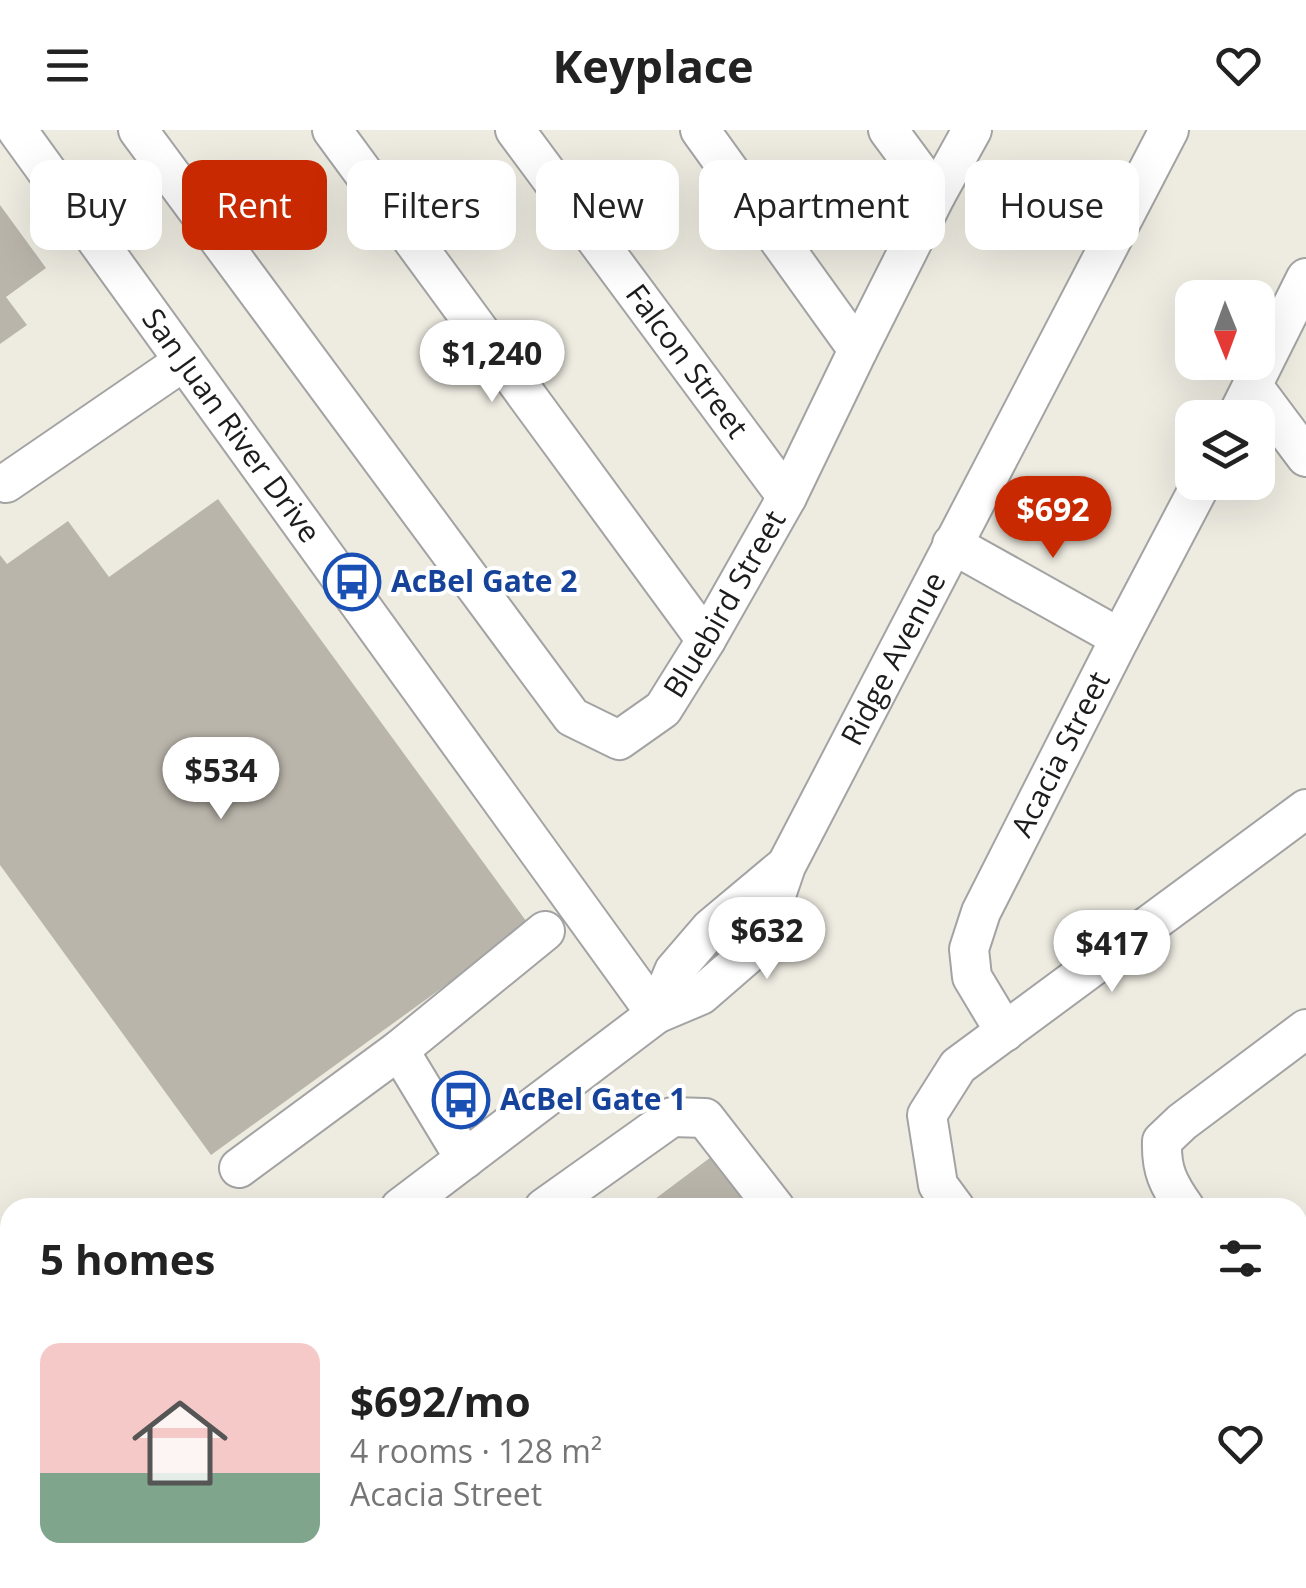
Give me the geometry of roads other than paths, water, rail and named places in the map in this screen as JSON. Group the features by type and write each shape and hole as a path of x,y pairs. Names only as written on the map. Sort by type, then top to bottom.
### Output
{"street":[{"name":"San Juan River Drive","path":"17,130 656,1014"},
{"name":"Bluebird Street","path":"138,130 572,717 619,740 664,709 706,640 788,497 908,250"},
{"path":"332,130 706,640"},
{"name":"Falcon Street","path":"515,130 788,497"},
{"path":"700,130 858,350"},
{"path":"888,130 910,160"},
{"name":"Bluebird Street","path":"945,179 972,130"},
{"name":"Ridge Avenue","path":"413,1198 656,1014 701,996 746,956 772,907 786,866 1169,130"},
{"path":"1246,400 1306,278"},
{"path":"6,483 184,362"},
{"path":"1275,429 1306,457"},
{"name":"Acacia Street","path":"1006,1032 972,977 969,949 981,912 1193,500"},
{"path":"952,544 1120,638"},
{"path":"948,1198 938,1185 928,1115 958,1066 1306,808"},
{"path":"239,1168 399,1050 545,931"},
{"path":"1178,1198 1162,1166 1162,1142 1182,1122 1306,1029"},
{"path":"399,1050 465,1159"},
{"path":"558,1198 672,1116 705,1118 767,1198"}],"place":[{"name":"AcBel Gate 2","path":"352,582"},
{"name":"AcBel Gate 1","path":"461,1100"}]}
